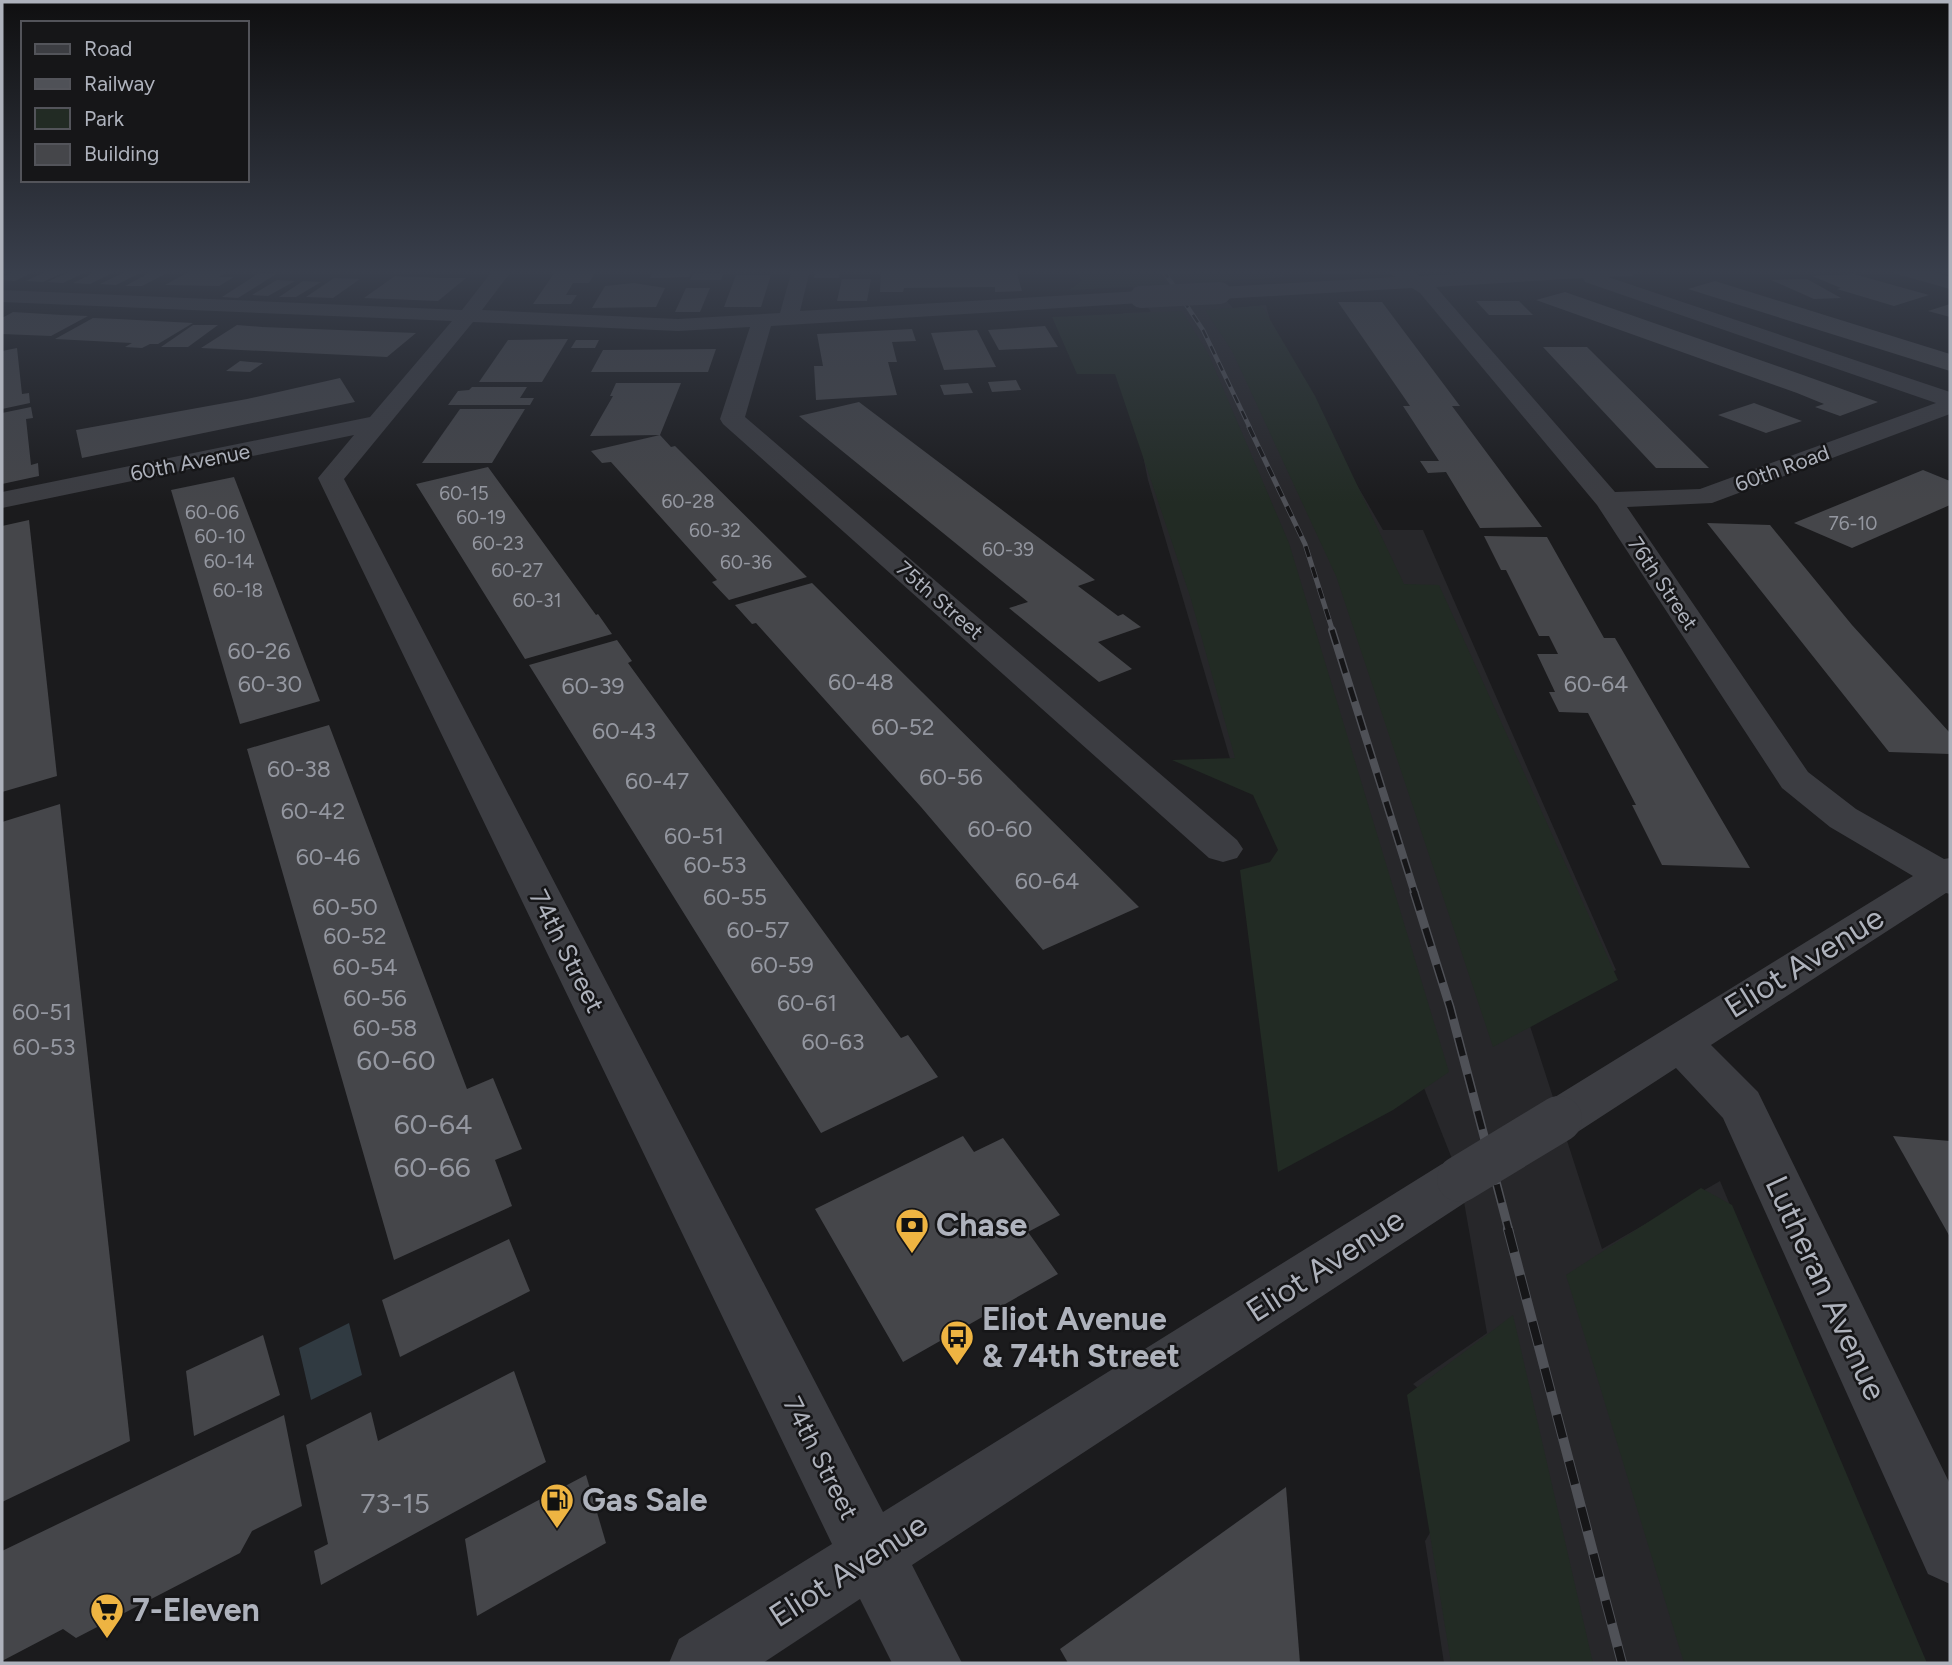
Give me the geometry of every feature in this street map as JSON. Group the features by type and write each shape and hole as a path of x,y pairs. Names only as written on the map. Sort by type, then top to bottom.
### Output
{"street":[{"name":"74th Street","path":"440,348 331,478 871,1556 928,1663"},
{"name":"75th Street","path":"763,348 732,419 1223,849"},
{"name":"76th Street","path":"1477,348 1608,500 1795,780 1843,818 1948,875"},
{"path":"1796,348 1950,400"},
{"name":"60th Road","path":"1608,500 1703,497 1950,407"},
{"name":"60th Avenue","path":"2,500 377,423"},
{"name":"Eliot Avenue","path":"703,1663 1678,1041 1948,875"},
{"name":"Lutheran Avenue","path":"1678,1041 1741,1106 1944,1532"}],"shaded area":[{"path":"1277,348 1383,530 1423,530 1616,970 1530,1026 1602,1249 1720,1181 1921,1663 1444,1663 1425,1541 1485,1442 1413,1384 1487,1333 1460,1179 1422,1083 1283,837 1231,762 1148,480 1121,349"},
{"path":"349,1323 362,1375 311,1400 299,1348"}],"green space":[{"path":"1065,348 1205,348 1208,353 1289,543 1449,1072 1393,1110 1278,1172 1240,870 1270,862 1278,850 1253,795 1172,760 1235,758 1190,596 1115,374 1077,374"},
{"path":"1230,348 1287,348 1315,396 1404,584 1439,585 1618,980 1493,1047 1336,576"},
{"path":"1701,1188 1732,1205 1927,1663 1684,1663 1566,1275"},
{"path":"1513,1315 1593,1663 1451,1663 1407,1395"}],"building":[{"path":"17,348 22,394 29,393 30,403 2,409 2,351"},
{"path":"201,348 398,348 387,357"},
{"path":"503,348 563,348 542,382 479,382"},
{"path":"820,348 893,348 897,362 888,362 897,395 816,400 814,366 823,366"},
{"path":"936,348 986,348 996,367 944,370"},
{"path":"998,348 1044,348 999,350"},
{"path":"1370,348 1416,348 1460,406 1452,406 1542,527 1480,528 1446,472 1428,473 1420,461 1439,461 1403,406 1410,406"},
{"path":"1544,348 1588,348 1709,468 1656,468"},
{"path":"1670,348 1725,348 1878,402 1840,416 1815,407 1824,404"},
{"path":"1876,348 1930,348 1950,354 1950,371"},
{"path":"716,349 708,372 591,372 603,350"},
{"path":"240,361 263,363 250,372 226,371"},
{"path":"340,378 355,402 82,458 76,430 247,399"},
{"path":"1016,380 1021,390 992,392 988,382"},
{"path":"616,383 681,383 660,435 590,436 613,396 610,396"},
{"path":"968,383 973,393 944,395 940,385"},
{"path":"472,387 527,387 520,398 534,398 530,405 448,405 458,391"},
{"path":"859,402 1095,580 1078,586 1118,616 1123,614 1141,627 1098,642 1132,669 1099,682 1009,608 1028,602 799,416"},
{"path":"1754,403 1802,421 1766,433 1718,415"},
{"path":"31,407 33,418 26,419 31,465 38,463 39,476 2,484 2,413"},
{"path":"460,409 525,409 492,463 422,463"},
{"path":"660,435 671,447 675,446 807,577 729,600 712,582 717,580 611,462 602,463 591,451"},
{"path":"488,467 612,634 525,659 416,484"},
{"path":"1923,470 1950,481 1950,505 1852,548 1794,523"},
{"path":"234,477 320,701 240,724 171,490"},
{"path":"29,520 57,776 2,792 2,526"},
{"path":"1707,523 1770,525 1852,625 1950,733 1950,754 1889,752"},
{"path":"1484,536 1547,537 1604,638 1615,638 1750,868 1662,865 1632,805 1636,805 1588,713 1559,712 1549,692 1555,692 1537,654 1558,654 1549,636 1539,636 1506,570 1501,570"},
{"path":"812,583 1139,907 1043,950 921,807 756,623 752,624 735,605"},
{"path":"617,640 632,661 628,663 901,1038 908,1035 938,1077 821,1133 529,665"},
{"path":"329,725 467,1089 493,1078 522,1149 495,1160 512,1206 394,1260 247,749"},
{"path":"60,804 130,1441 2,1502 2,822"},
{"path":"963,1136 974,1152 1003,1138 1060,1215 1028,1232 1058,1274 903,1362 815,1209"},
{"path":"1893,1136 1950,1141 1950,1237"},
{"path":"509,1239 530,1291 400,1357 382,1300"},
{"path":"263,1335 280,1395 194,1436 186,1371"},
{"path":"514,1371 546,1462 321,1585 314,1551 328,1544 306,1445 371,1412 378,1441"},
{"path":"284,1415 302,1506 252,1531 240,1553 76,1638 63,1629 2,1661 2,1551"},
{"path":"586,1475 606,1543 477,1616 465,1539"},
{"path":"1286,1487 1300,1663 1068,1663 1060,1649"}],"railway":[{"path":"1211,348 1250,428"},
{"path":"1249,427 1305,544 1333,632"},
{"path":"1332,630 1415,894"},
{"path":"1414,892 1450,1007 1509,1231"},
{"path":"1508,1229 1622,1663"}],"place":[{"name":"Chase","path":"912,1255"},
{"name":"Eliot Avenue & 74th Street","path":"957,1367"},
{"name":"Gas Sale","path":"557,1530"},
{"name":"7-Eleven","path":"107,1640"}]}
